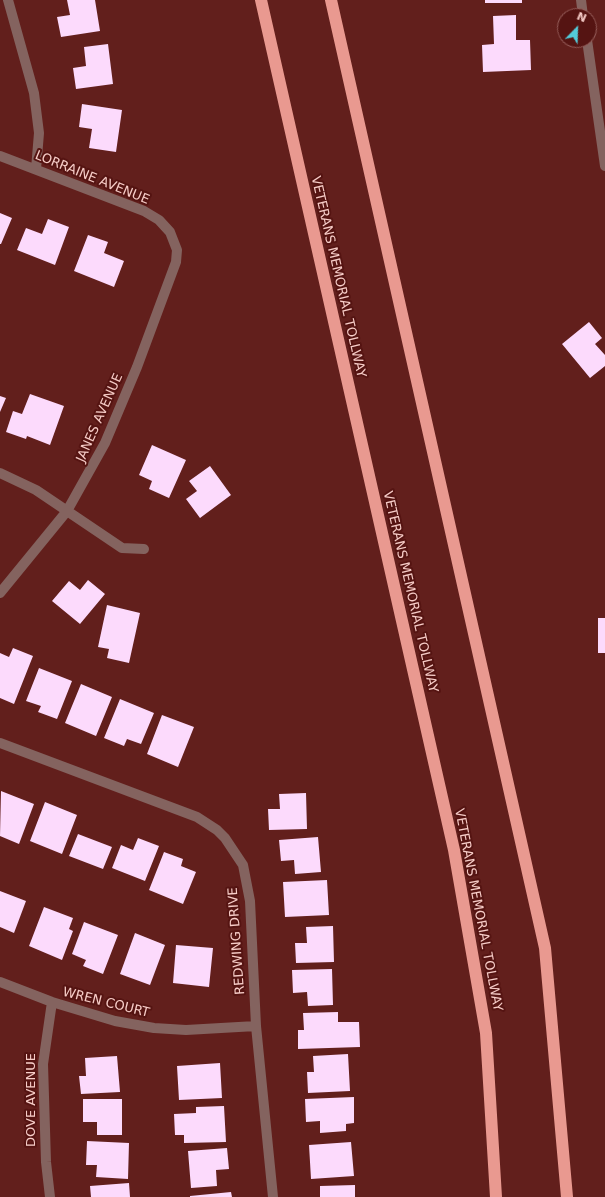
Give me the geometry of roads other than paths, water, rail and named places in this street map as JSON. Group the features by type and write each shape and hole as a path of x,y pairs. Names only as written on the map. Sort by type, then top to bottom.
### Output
{"highway":[{"name":"VETERANS MEMORIAL TOLLWAY","path":"261,0 454,850 486,1033 496,1197"},
{"path":"331,0 545,948 567,1197"}],"street":[{"path":"8,0 34,93 39,128 36,169"},
{"path":"589,48 601,110 605,166"},
{"name":"LORRAINE AVENUE","path":"0,156 144,212 158,220 170,232"},
{"name":"JANES AVENUE","path":"0,593 67,511 78,495 105,444 140,360 176,262 177,250 170,232"},
{"path":"0,473 36,490 122,548 144,549"},
{"name":"REDWING DRIVE","path":"0,743 197,817 217,830 225,838 243,865 250,901 256,1026 273,1197"},
{"name":"WREN COURT","path":"0,982 52,1002 115,1021 154,1028 186,1030 256,1026"},
{"name":"DOVE AVENUE","path":"50,1197 46,1162 43,1064 52,1002"}]}
